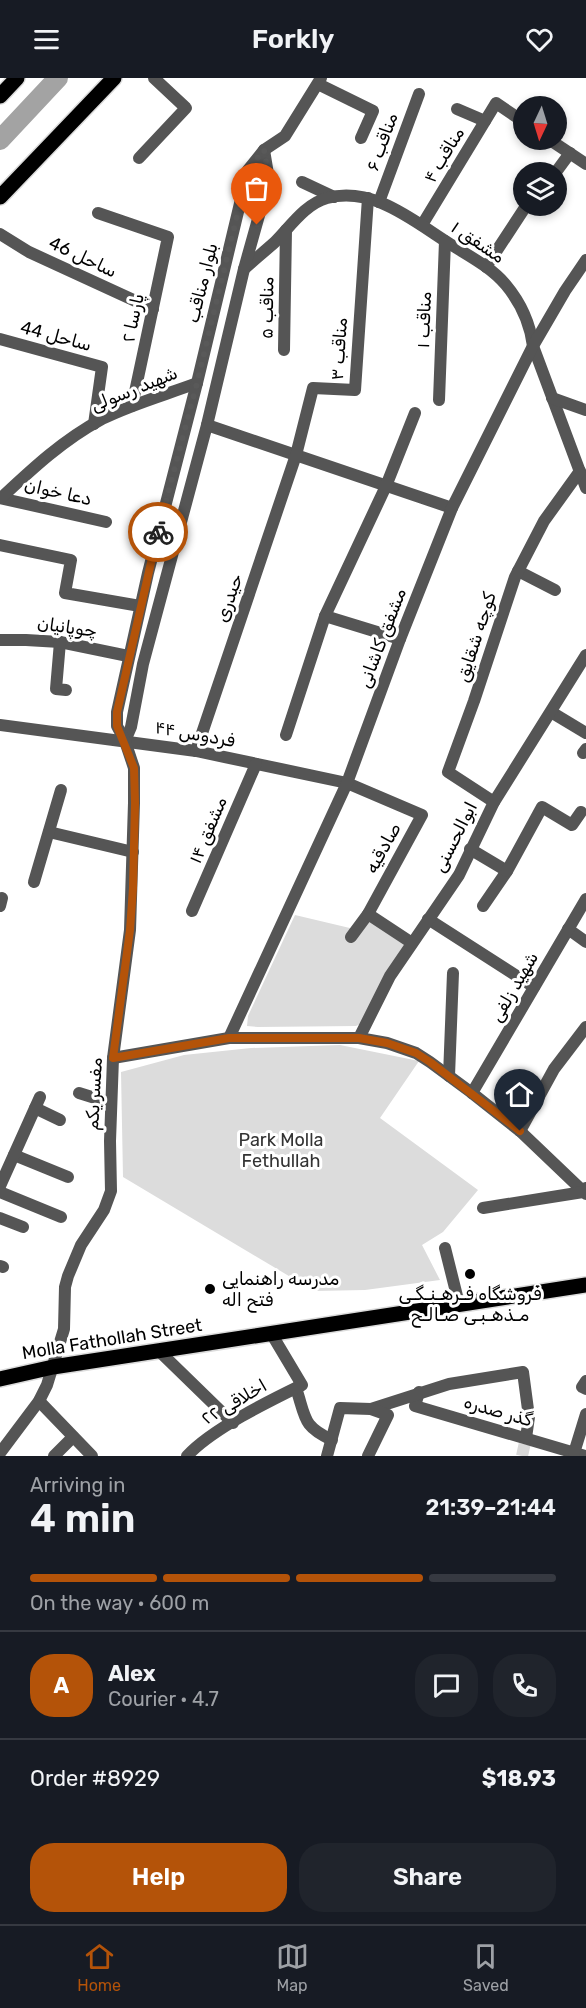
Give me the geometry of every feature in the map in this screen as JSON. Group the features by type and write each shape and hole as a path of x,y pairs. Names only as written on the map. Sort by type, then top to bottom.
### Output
{"main road":[{"path":"0,96 18,78"},
{"path":"0,197 114,78"},
{"name":"Molla Fathollah Street","path":"0,1379 53,1367 586,1285"}],"street":[{"path":"139,158 186,108 154,78"},
{"path":"264,150 285,136 320,81 373,111 361,138"},
{"name":"مناقب ۶","path":"373,200 418,94"},
{"name":"مناقب ۴","path":"422,225 496,104 513,115"},
{"path":"457,109 485,122"},
{"name":"بلوار مناقب","path":"125,741 131,727 143,664 269,180 264,150"},
{"name":"بلوار مناقب","path":"125,741 117,726 117,712 128,656 248,170 264,150"},
{"path":"565,150 586,164"},
{"path":"563,162 570,153"},
{"path":"302,182 334,197"},
{"name":"مشفق ۱","path":"244,269 317,202 334,197 359,196 373,200 422,225 486,267 505,284 524,312 533,346 586,488"},
{"name":"مناقب ۳","path":"296,455 313,388 355,390 373,200"},
{"name":"پارسا ۲","path":"98,213 168,237 132,406"},
{"path":"486,267 519,216"},
{"name":"مناقب ۵","path":"284,350 286,230"},
{"name":"ساحل 46","path":"0,234 29,252 153,309"},
{"name":"مناقب ۱","path":"439,400 445,241"},
{"name":"مشفق کاشانی","path":"229,1038 347,783 400,639 452,508 533,346 586,260"},
{"name":"ساحل 44","path":"0,339 102,367 94,424"},
{"name":"شهید رسولی","path":"0,497 37,463 94,424 132,406 197,383"},
{"path":"552,398 586,410"},
{"path":"286,735 326,616 386,486 415,413"},
{"path":"207,425 452,508"},
{"name":"حیدری","path":"196,751 296,455"},
{"name":"کوچه شقایق","path":"494,802 448,772 518,571 544,521 580,471"},
{"name":"دعا خوان","path":"0,497 106,522"},
{"path":"0,545 71,560 65,593 140,606"},
{"path":"518,571 555,590"},
{"path":"326,616 400,639"},
{"name":"چوپانیان","path":"0,640 60,642 128,656"},
{"path":"60,642 56,688 66,690"},
{"name":"ابوالحسنی","path":"359,1038 390,976 459,875 494,802 586,655"},
{"path":"550,712 586,734"},
{"name":"فردوس ۴۴","path":"0,725 196,751 347,783"},
{"name":"مفسر یکم","path":"0,1453 39,1401 53,1367 64,1329 65,1287 68,1276 81,1245 104,1210 111,1191 113,1058 130,930 134,852 134,768 125,741"},
{"name":"مشفق ۱۴","path":"192,911 256,764"},
{"name":"صادقیه","path":"347,783 422,815 368,914 351,937"},
{"path":"34,882 61,790"},
{"path":"483,906 507,871 542,807 572,825 581,812"},
{"path":"49,832 134,852"},
{"path":"470,849 507,871"},
{"name":"شهید زلفی","path":"472,1093 586,899"},
{"path":"368,914 412,943"},
{"path":"428,919 534,987"},
{"path":"568,929 586,942"},
{"path":"449,1076 453,973"},
{"path":"520,1131 554,1070 586,1027"},
{"path":"113,1058 229,1038 359,1038 387,1043 416,1053 472,1093 520,1131 585,1191"},
{"path":"79,1093 111,1103"},
{"path":"0,1186 37,1102 60,1120"},
{"path":"14,1155 68,1177"},
{"path":"483,1208 585,1191"},
{"path":"0,1192 61,1217"},
{"path":"0,1218 23,1227"},
{"path":"445,1248 459,1304"},
{"path":"272,1333 299,1386 309,1426 317,1433 332,1440"},
{"path":"159,1350 233,1423"},
{"path":"327,1456 340,1408 371,1408 449,1384 523,1372 529,1417 526,1438"},
{"path":"586,1381 582,1387 586,1389"},
{"name":"اخلاقی ۲۲","path":"187,1456 202,1442 299,1386"},
{"name":"گذر صدره","path":"419,1392 416,1406 579,1454"},
{"path":"39,1401 92,1456"},
{"path":"368,1456 388,1414 371,1408"},
{"path":"579,1454 586,1414"},
{"path":"54,1456 73,1437"}],"green space":[{"path":"295,915 354,929 368,916 410,943 363,1023 356,1026 247,1026 248,1016"},
{"name":"Park Molla Fethullah","path":"340,1045 419,1061 380,1118 478,1190 443,1232 422,1245 440,1280 365,1290 314,1291 123,1177 121,1072 184,1055 251,1048"}],"waterway":[{"path":"0,140 58,78"}],"tunnel":[{"path":"522,1456 526,1438"}],"way so far":[{"path":"158,532 197,383 248,170 264,150 269,180 257,225"}],"place":[{"name":"فروشگاه فـرهـنـگـی مـذهـبـی صـالـح","path":"470,1274"},
{"name":"مدرسه راهنمایی فتح اله","path":"210,1289"}],"route":[{"path":"158,532 117,712 119,734 125,741 134,768 135,803 130,930 113,1058 229,1038 359,1038 387,1043 416,1053 430,1062 520,1131"}]}
